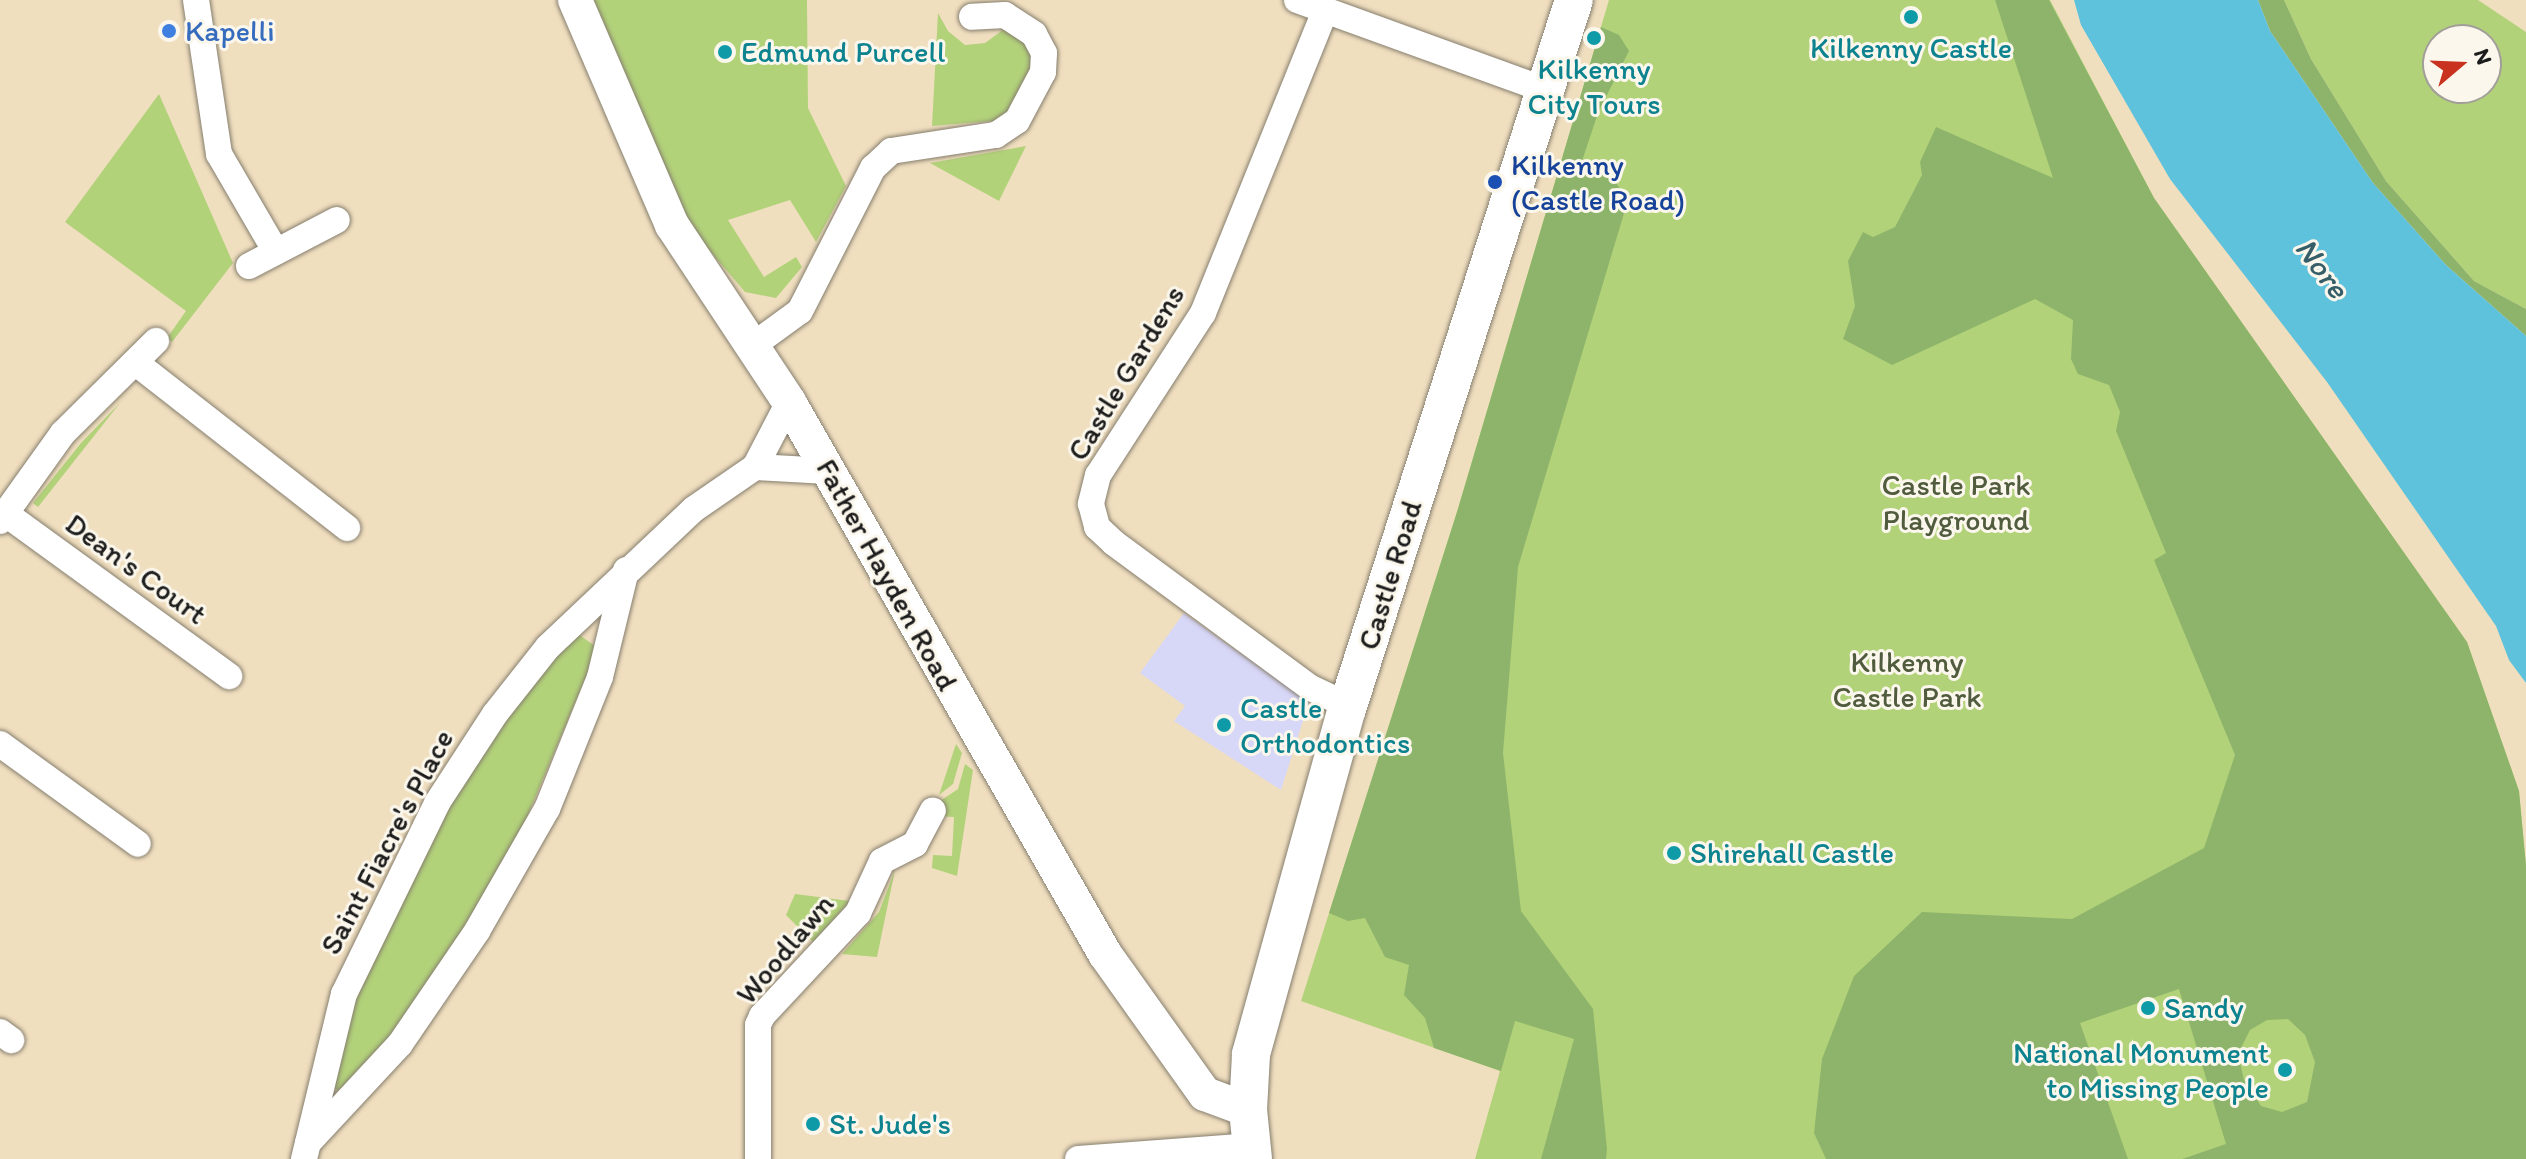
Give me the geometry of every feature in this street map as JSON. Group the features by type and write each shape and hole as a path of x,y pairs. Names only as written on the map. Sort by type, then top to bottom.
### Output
{"main road":[{"name":"Castle Road","path":"1250,1138 1251,1054 1349,706 1543,89 1574,0"}],"street":[{"path":"196,0 219,154 276,252"},
{"name":"Father Hayden Road","path":"575,0 672,225 789,402 1105,954 1205,1094 1250,1138"},
{"path":"1297,0 1543,89"},
{"name":"Castle Gardens","path":"1325,11 1203,313 1098,475 1091,504 1097,527 1114,543 1311,688 1349,706"},
{"path":"752,346 800,311 873,168 891,151 996,135 1017,121 1043,72 1044,53 1034,34 1005,15 972,17"},
{"path":"249,266 337,220"},
{"name":"Dean's Court","path":"156,341 63,433 3,518 229,676"},
{"path":"136,363 347,528"},
{"name":"Saint Fiacre's Place","path":"305,1152 344,994 437,803 495,714 548,647 694,509 755,467 789,402"},
{"path":"755,467 828,471"},
{"name":"Saint Fiacre's Place","path":"305,1152 400,1044 477,931 547,809 600,677 626,570"},
{"path":"0,744 138,844"},
{"name":"Woodlawn","path":"758,1159 758,1025 762,1016 858,913 882,861 915,844 933,810"},
{"path":"1078,1159 1250,1138"}],"shaded area":[{"path":"1184,613 1309,702 1281,790 1174,721 1185,706 1140,673"}],"green space":[{"path":"592,0 807,0 808,108 846,186 816,242 790,200 728,220 764,277 796,257 802,267 776,298 745,292 692,230"},
{"name":"Kilkenny Castle Park","path":"1609,0 2050,0 2154,198 2467,642 2519,791 2526,866 2526,1159 1475,1159 1500,1071 1301,1001 1457,512"},
{"path":"1995,0 2049,0 2154,198 2467,642 2519,791 2526,866 2526,1159 2182,1159 2226,1144 2179,989 2080,1023 2128,1159 1826,1159 1814,1133 1822,1059 1854,976 1922,912 2072,919 2204,848 2235,755 2154,560 2166,553 2116,431 2120,412 2109,385 2078,374 2071,359 2073,320 2035,299 1892,365 1843,339 1855,306 1848,261 1863,232 1873,237 1895,227 1922,175 1920,162 1936,127 2053,178","holes":["2288,1019 2305,1035 2315,1062 2307,1102 2282,1112 2261,1106 2244,1080 2238,1054 2250,1030 2267,1020"]},
{"path":"2258,0 2284,0 2311,59 2386,181 2474,281 2526,309 2526,336 2446,265 2373,183 2270,31"},
{"path":"2284,0 2478,0 2526,32 2526,309 2474,281 2386,181 2311,59"},
{"path":"938,13 948,31 965,45 985,43 1007,27 1028,40 1034,72 1003,120 932,126"},
{"path":"1601,27 1619,35 1629,51 1598,113 1581,164 1612,177 1628,200 1518,567 1503,753 1521,911 1593,1009 1607,1149 1606,1159 1541,1159 1574,1039 1515,1021 1501,1071 1434,1048 1425,1018 1404,995 1409,965 1385,957 1365,918 1348,921 1329,913 1457,512"},
{"path":"159,94 233,263 172,342 167,338 186,311 65,222"},
{"path":"1026,146 999,201 930,163"},
{"path":"120,403 38,507 33,503 81,443"},
{"path":"575,632 598,648 527,817 468,921 390,1037 339,1091 326,1083 347,996 484,738"},
{"path":"956,744 962,753 953,784 939,795"},
{"path":"965,764 973,770 957,876 932,868 933,855 952,856 954,817 935,816 940,801 958,789"},
{"path":"895,870 877,957 842,954 879,912"},
{"path":"795,894 850,901 813,942 786,915"}],"water":[{"name":"Nore","path":"2074,0 2258,0 2270,31 2373,183 2446,265 2526,336 2526,683 2509,660 2496,626 2327,382 2170,179 2081,25"}],"place":[{"name":"Kilkenny Castle","path":"1911,17"},
{"name":"Kapelli","path":"169,31"},
{"name":"Kilkenny City Tours","path":"1594,38"},
{"name":"Edmund Purcell","path":"725,52"},
{"name":"Kilkenny (Castle Road)","path":"1495,182"},
{"name":"Castle Orthodontics","path":"1224,725"},
{"name":"Shirehall Castle","path":"1674,853"},
{"name":"Sandy","path":"2148,1008"},
{"name":"National Monument to Missing People","path":"2285,1070"},
{"name":"St. Jude's","path":"813,1124"}],"park label":[{"name":"Castle Park Playground","path":"1956,502"}]}
